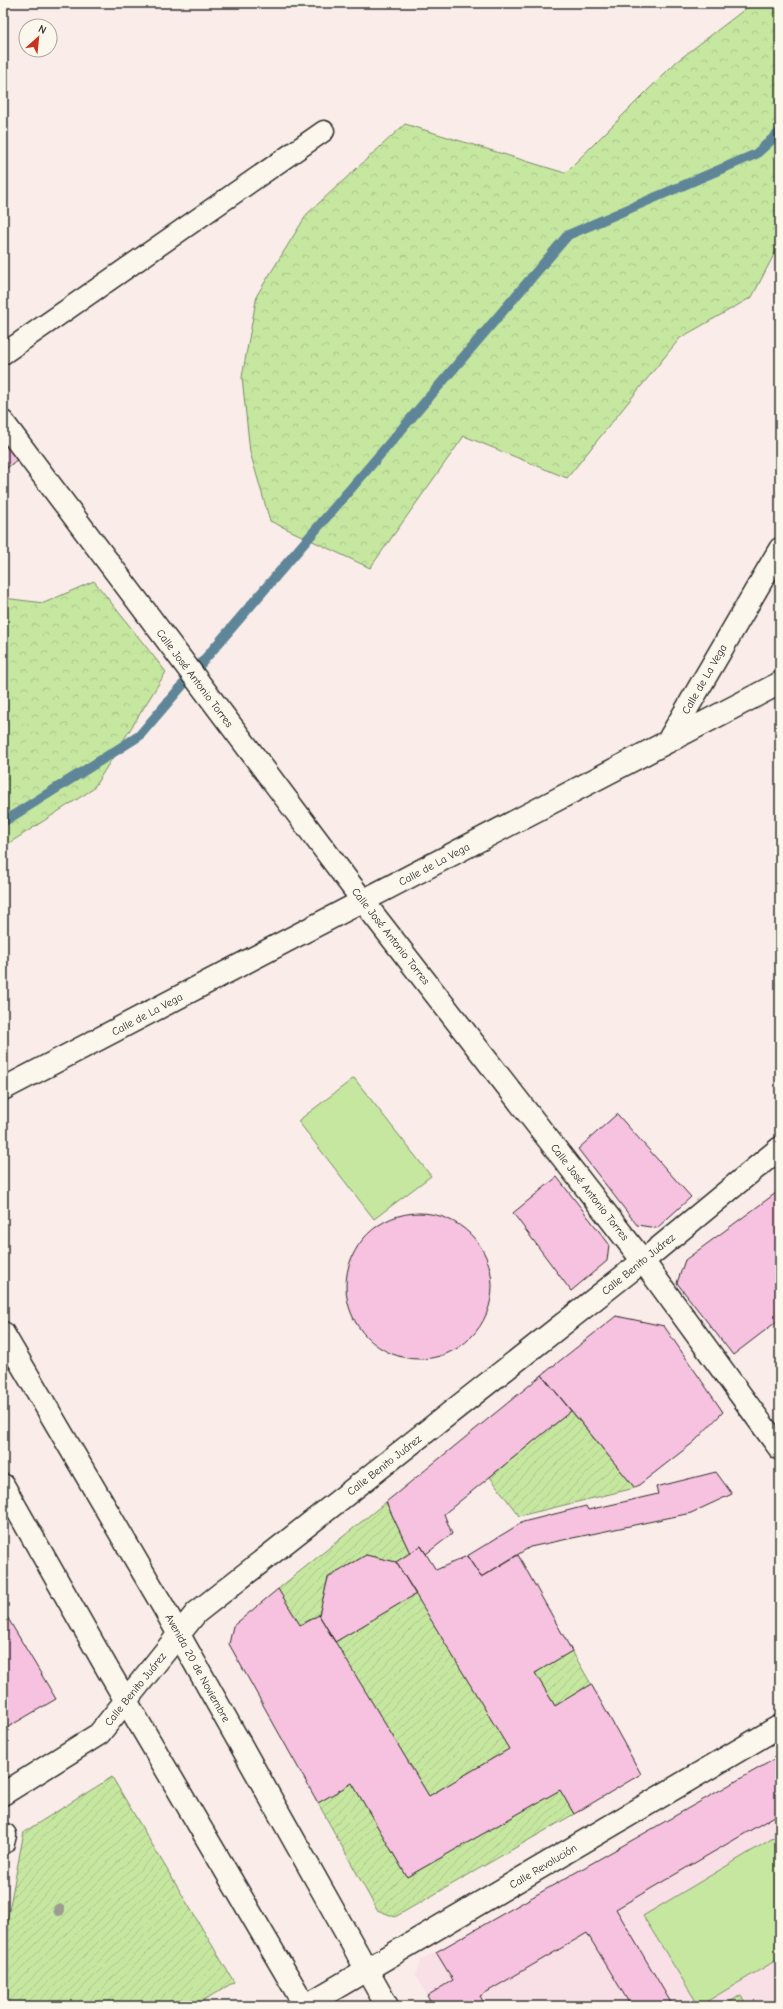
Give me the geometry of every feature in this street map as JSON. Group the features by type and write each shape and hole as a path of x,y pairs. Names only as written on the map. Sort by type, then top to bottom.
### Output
{"street":[{"name":"Calle José Antonio Torres","path":"3,422 363,901 643,1261 780,1449"},
{"name":"Calle de La Vega","path":"3,1089 668,740 780,550"},
{"path":"668,740 780,683"},
{"name":"Calle Benito Juárez","path":"3,1794 99,1734 196,1613 643,1261 780,1148"},
{"name":"Avenida 20 de Noviembre","path":"3,1333 164,1608 387,2006"},
{"path":"3,1485 126,1700 305,2006"},
{"name":"Calle Revolución","path":"305,2006 780,1726"}],"lane":[{"path":"3,354 324,131"}],"shaded area":[{"path":"780,1756 780,2006 433,2006 415,1975 421,1960"}],"green space":[{"path":"753,3 780,3 780,243 752,297 680,338 567,478 464,436 370,568 270,521 250,452 242,377 257,295 307,214 405,124 565,173 676,62"},
{"path":"94,581 166,672 93,789 3,847 3,598 44,603"},
{"path":"354,1078 431,1176 374,1219 298,1121"},
{"path":"571,1411 635,1488 519,1516 490,1477"},
{"path":"386,1502 410,1553 396,1562 366,1555 328,1577 319,1615 300,1625 278,1589"},
{"path":"416,1594 509,1749 429,1796 335,1642"},
{"path":"572,1651 591,1684 555,1706 535,1673"},
{"path":"112,1777 234,1982 194,2006 3,2006 3,1942 24,1832"},
{"path":"352,1783 407,1877 560,1790 574,1814 395,1917 377,1910 318,1803"},
{"path":"780,1834 780,1958 699,2006 643,1916"},
{"path":"741,1995 747,2006 723,2006"}],"building":[{"path":"3,428 23,455 3,471"},
{"path":"617,1114 691,1197 657,1228 637,1225 578,1149"},
{"path":"557,1177 609,1244 607,1261 571,1291 513,1213"},
{"path":"780,1190 780,1319 733,1355 677,1283 685,1260"},
{"path":"419,1213 440,1216 447,1219 459,1225 475,1240 480,1246 489,1265 492,1286 489,1307 486,1314 480,1326 465,1342 459,1347 440,1356 419,1359 398,1356 391,1353 379,1347 363,1332 358,1326 349,1307 346,1286 349,1265 352,1258 358,1246 373,1230 379,1225 398,1216"},
{"path":"616,1316 664,1326 723,1412 694,1442 635,1488 542,1375"},
{"path":"542,1375 571,1411 444,1514 452,1534 426,1554 421,1546 410,1553 386,1502"},
{"path":"716,1472 732,1494 691,1513 530,1547 481,1577 467,1556 523,1522 586,1506 588,1510 658,1494 656,1487"},
{"path":"421,1546 436,1570 467,1556 481,1577 518,1555 572,1651 535,1673 555,1706 591,1684 641,1774 574,1814 560,1790 407,1877 352,1783 318,1803 229,1644 233,1626 278,1589 300,1625 319,1615 429,1796 509,1749 396,1562"},
{"path":"366,1555 396,1562 416,1594 335,1642 319,1615 328,1578"},
{"path":"3,1610 56,1699 3,1730"},
{"path":"780,1756 780,1813 616,1909 673,2006 631,2006 587,1933 480,1996 486,2006 433,2006 427,1996 453,1980 436,1952"}],"waterway":[{"path":"3,822 139,736 568,235 756,154 780,132"}]}
